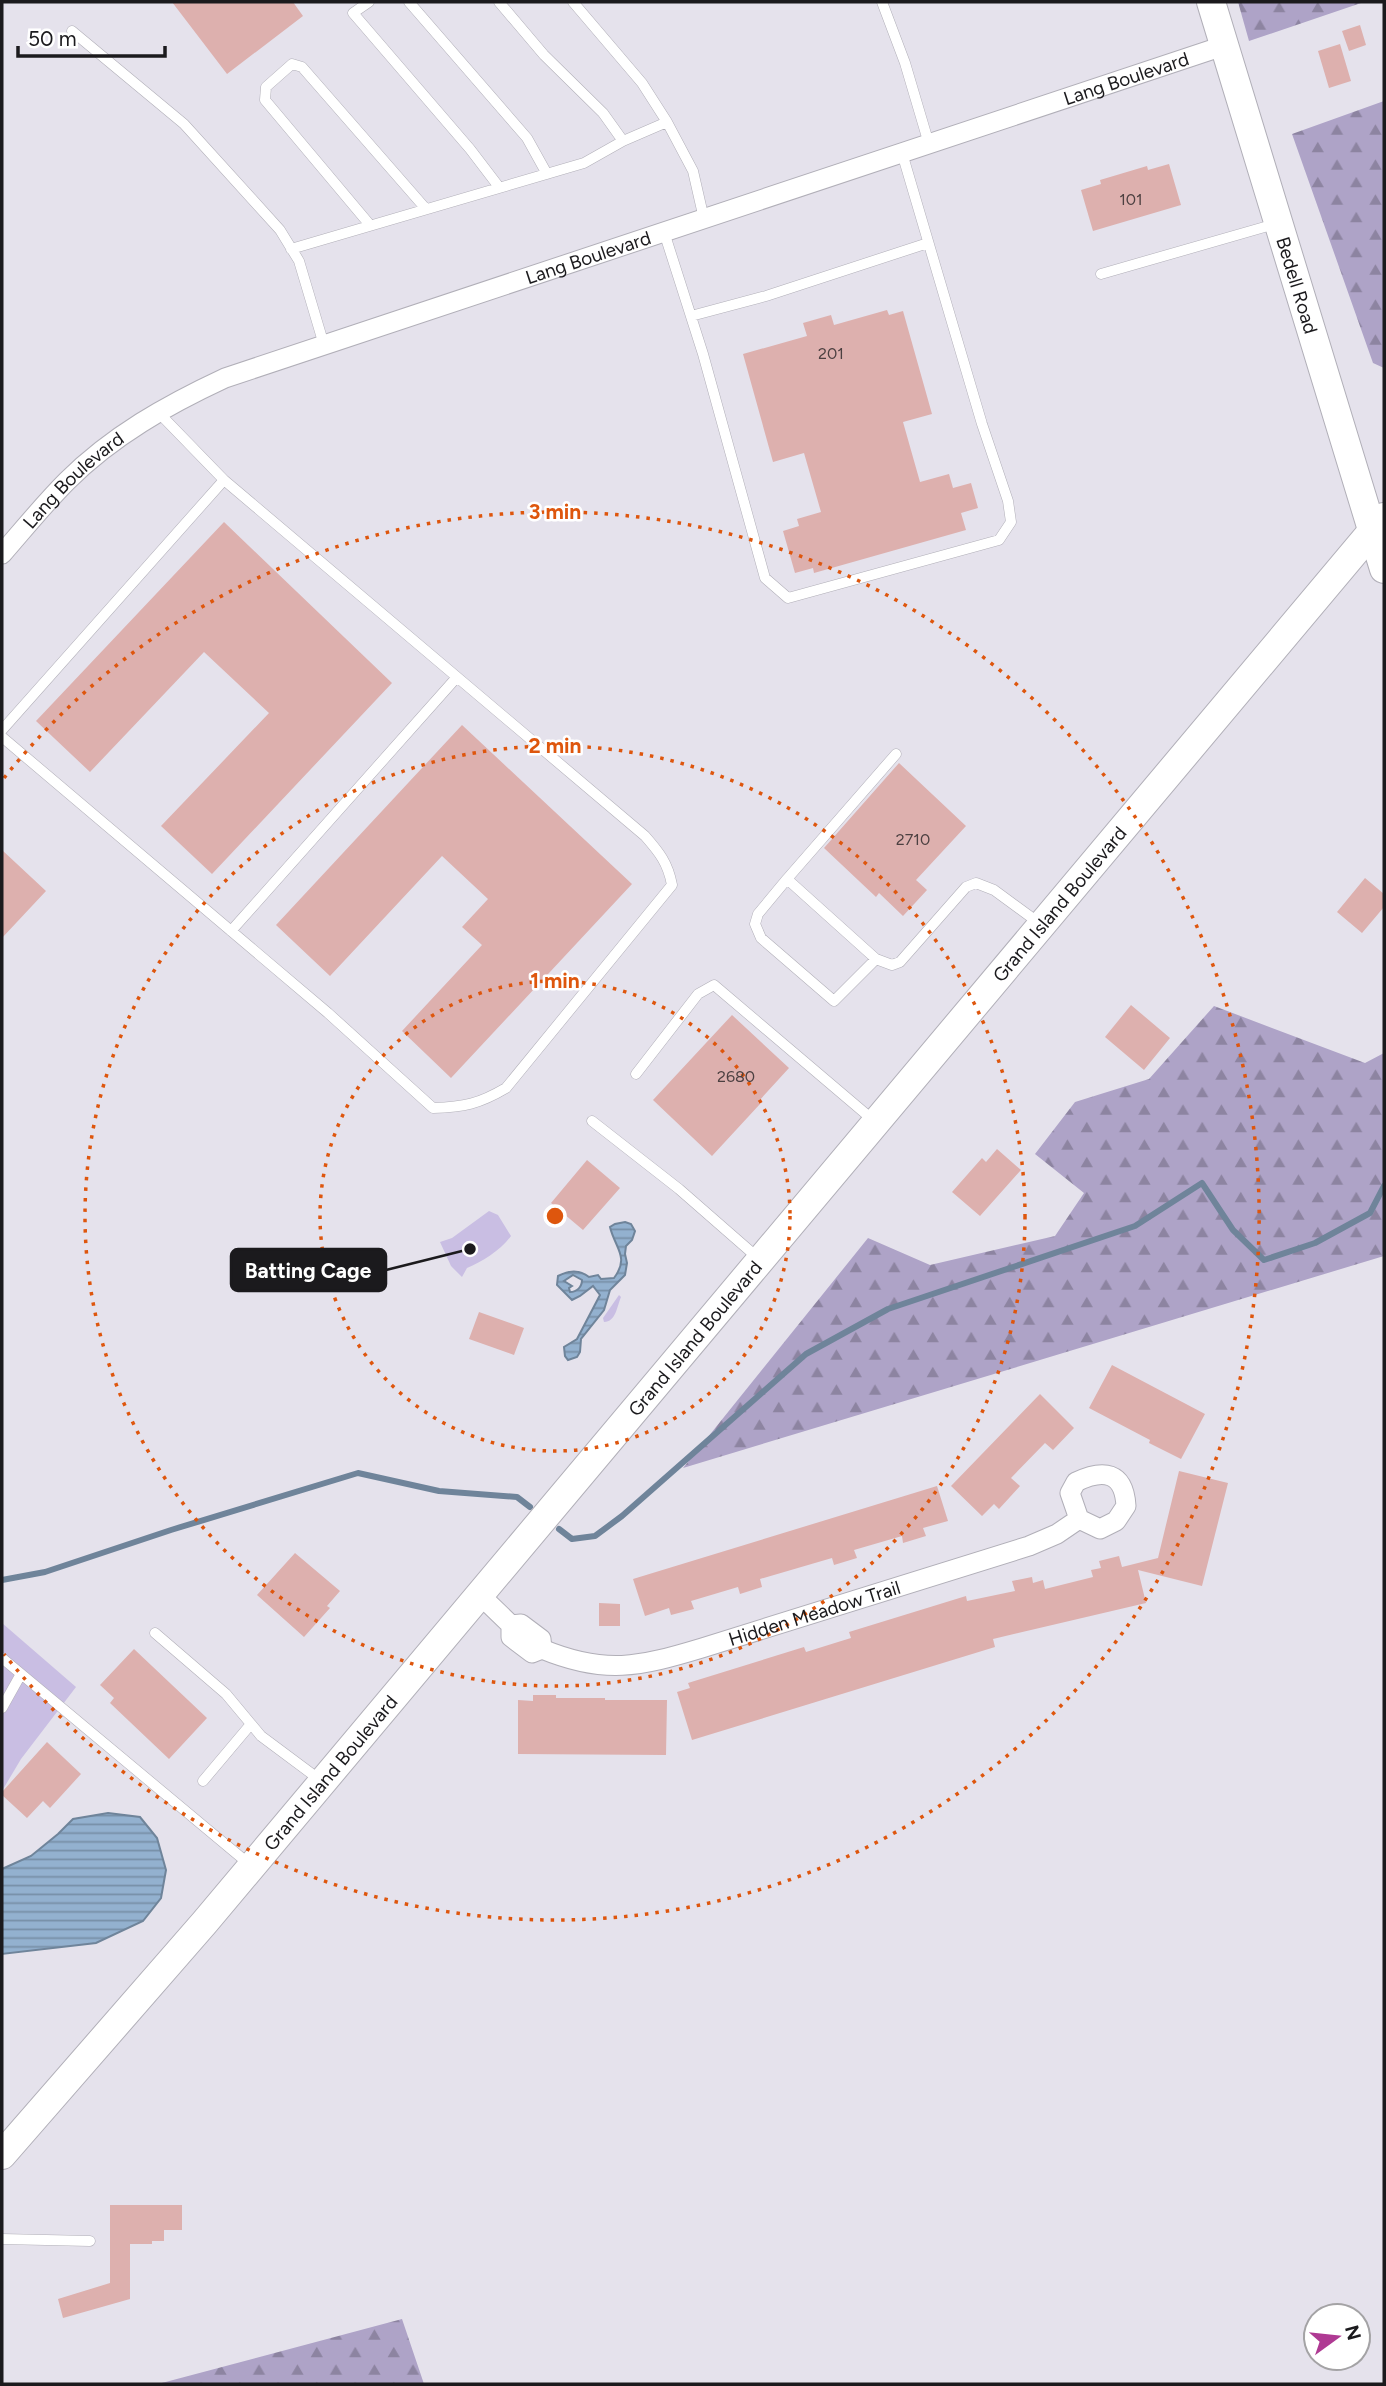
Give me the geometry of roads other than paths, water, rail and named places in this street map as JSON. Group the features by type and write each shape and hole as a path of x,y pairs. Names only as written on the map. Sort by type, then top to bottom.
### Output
{"main road":[{"name":"Bedell Road","path":"1211,2 1279,223 1379,523 1384,569"},
{"name":"Grand Island Boulevard","path":"2,2155 323,1782 1379,523"}],"street":[{"name":"Lang Boulevard","path":"2,554 67,481 102,450 158,412 225,378 1226,45"},
{"name":"Hidden Meadow Trail","path":"480,1595 511,1625 511,1637 532,1654 542,1649 567,1659 610,1667 653,1663 1030,1546 1057,1534 1079,1519"}],"lane":[{"path":"369,2 353,13 470,149 499,187"},
{"path":"409,2 527,138 547,174"},
{"path":"499,2 544,55 603,113 623,141"},
{"path":"573,2 642,83 667,122 693,171 704,219"},
{"path":"882,2 905,63 929,144"},
{"path":"72,31 184,124 280,230 299,261 324,345"},
{"path":"370,225 265,100 266,88 292,64 302,67 426,209"},
{"path":"291,249 584,163 623,141 667,122"},
{"path":"664,232 691,316 765,578 788,598 999,540 1012,522 1008,500 982,424 902,153"},
{"path":"1101,274 1279,223"},
{"path":"691,316 766,296 928,243"},
{"path":"2,737 328,1013 433,1108 465,1107 484,1101 506,1088 671,885 664,858 645,836 224,480 158,412"},
{"path":"2,730 224,480"},
{"path":"231,931 457,677"},
{"path":"876,960 834,1001 761,938 755,924 758,914 787,879 896,754"},
{"path":"787,879 876,960 892,965 900,962 967,887 976,883 994,890 1042,925"},
{"path":"636,1074 698,994 714,985 876,1123"},
{"path":"593,1121 679,1189 761,1261"},
{"path":"155,1633 226,1694 261,1736 323,1782"},
{"path":"2,1658 252,1866"},
{"path":"2,1708 21,1674"},
{"path":"202,1780 251,1724"},
{"path":"2,2239 90,2241"}],"water":[{"path":"615,1224 631,1224 635,1231 626,1246 625,1275 610,1290 604,1310 581,1339 577,1357 568,1360 564,1347 577,1339 600,1295 593,1286 572,1300 557,1285 558,1276 574,1271 589,1277 598,1275 601,1279 614,1278 621,1264 620,1252 610,1227","holes":["573,1275 582,1280 579,1289 570,1292 569,1288 572,1286 564,1281"]},
{"path":"108,1813 140,1817 157,1838 166,1870 161,1898 143,1921 96,1943 2,1954 2,1869 31,1856 73,1819"}],"waterway":[{"path":"559,1529 572,1539 595,1536 622,1516 806,1354 888,1309 1135,1226 1202,1183 1233,1230 1264,1260 1315,1243 1370,1213 1384,1186"},
{"path":"2,1580 45,1572 358,1473 439,1491 517,1497 530,1507"}],"place":[{"name":"Batting Cage","path":"470,1249"}]}
